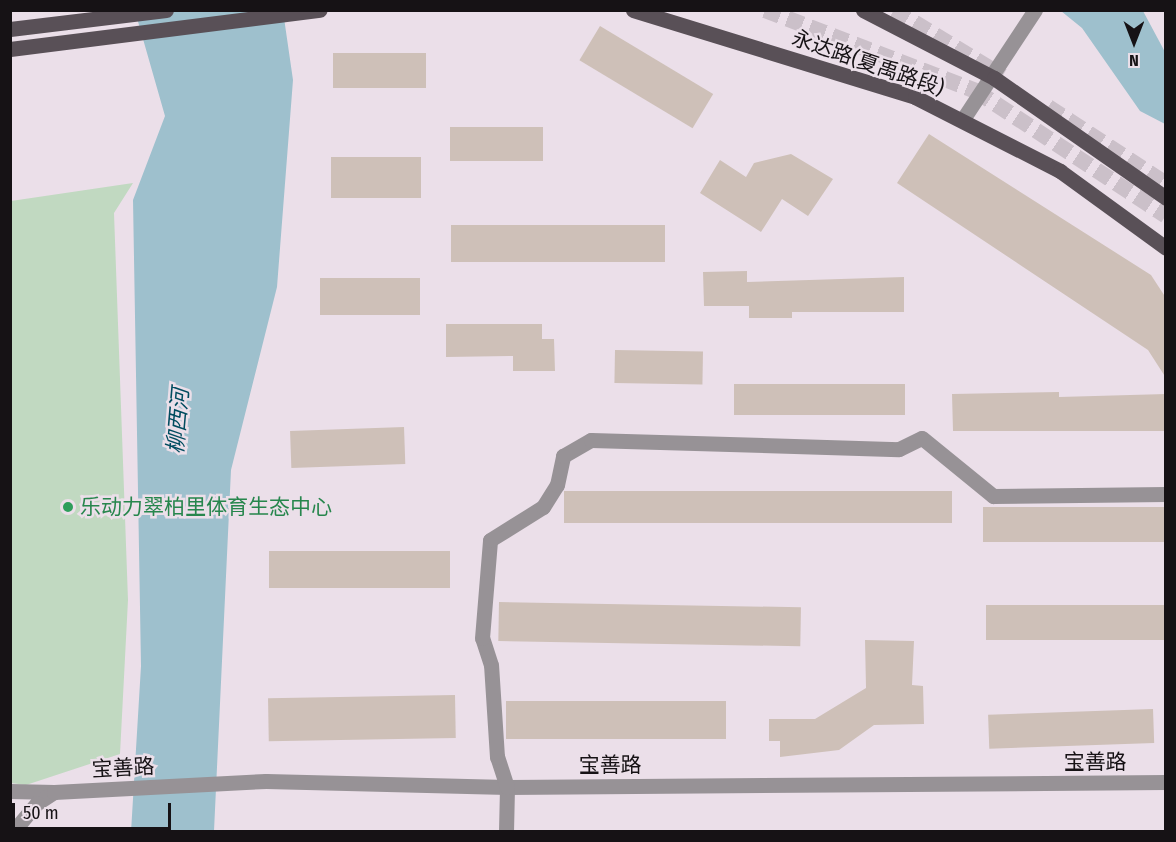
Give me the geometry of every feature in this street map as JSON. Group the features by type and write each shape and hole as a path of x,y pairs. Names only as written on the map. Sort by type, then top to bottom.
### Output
{"main road":[{"path":"10,29 166,10"},
{"name":"永达路(夏禹路段)","path":"633,10 915,97 963,119 1060,171 1166,248"},
{"name":"永达路(夏禹路段)","path":"863,10 994,78 1166,198"},
{"path":"10,50 315,11"}],"street":[{"path":"963,119 994,78 1035,10"},
{"path":"506,831 507,787 497,757 491,665 482,638 490,540 543,507 557,485 563,456 591,440 899,449 922,438 993,496 1166,494"},
{"name":"宝善路","path":"10,791 86,791 266,781 507,787 1166,782"},
{"path":"13,831 37,803 54,792"}],"green space":[{"name":"乐动力翠柏里体育生态中心","path":"133,183 114,213 128,600 120,754 26,785 11,783 11,201"}],"water":[{"name":"柳西河","path":"135,11 283,11 293,80 277,287 231,470 214,831 131,832 141,666 133,200 165,116"},
{"path":"1061,11 1143,11 1165,52 1165,124 1140,111 1082,28"}],"building":[{"path":"600,26 713,94 693,128 579,60"},
{"path":"333,53 426,53 426,88 333,88"},
{"path":"450,127 543,127 543,161 450,161"},
{"path":"929,134 1151,275 1166,298 1166,378 1148,350 897,183"},
{"path":"791,154 833,179 808,216 782,199 761,232 700,193 720,160 746,177 754,163"},
{"path":"331,157 421,157 421,198 331,198"},
{"path":"451,225 665,225 665,262 451,262"},
{"path":"747,271 747,282 904,277 904,312 792,312 792,318 749,318 749,306 704,306 703,272"},
{"path":"320,278 420,278 420,315 320,315"},
{"path":"446,324 542,324 542,339 554,339 555,371 513,371 513,356 446,357"},
{"path":"615,350 703,352 702,385 614,383"},
{"path":"734,384 905,384 905,415 734,415"},
{"path":"1059,392 1059,397 1166,394 1166,431 953,431 952,394"},
{"path":"404,427 405,464 291,468 290,431"},
{"path":"564,491 952,491 952,523 564,523"},
{"path":"983,507 1166,507 1166,542 983,542"},
{"path":"269,551 450,551 450,588 269,588"},
{"path":"499,602 801,607 800,646 498,641"},
{"path":"986,605 1166,605 1166,640 986,640"},
{"path":"865,640 914,641 912,685 923,686 924,724 874,725 839,750 780,757 780,741 769,741 769,719 815,719 866,688"},
{"path":"455,695 456,738 269,741 268,698"},
{"path":"506,701 726,701 726,739 506,739"},
{"path":"1153,709 1154,743 989,749 988,715"}],"tunnel":[{"path":"765,10 976,91 1166,216"},
{"path":"894,10 1002,76"},
{"path":"1048,107 1166,184"}],"place":[{"name":"乐动力翠柏里体育生态中心","path":"68,507"}]}
